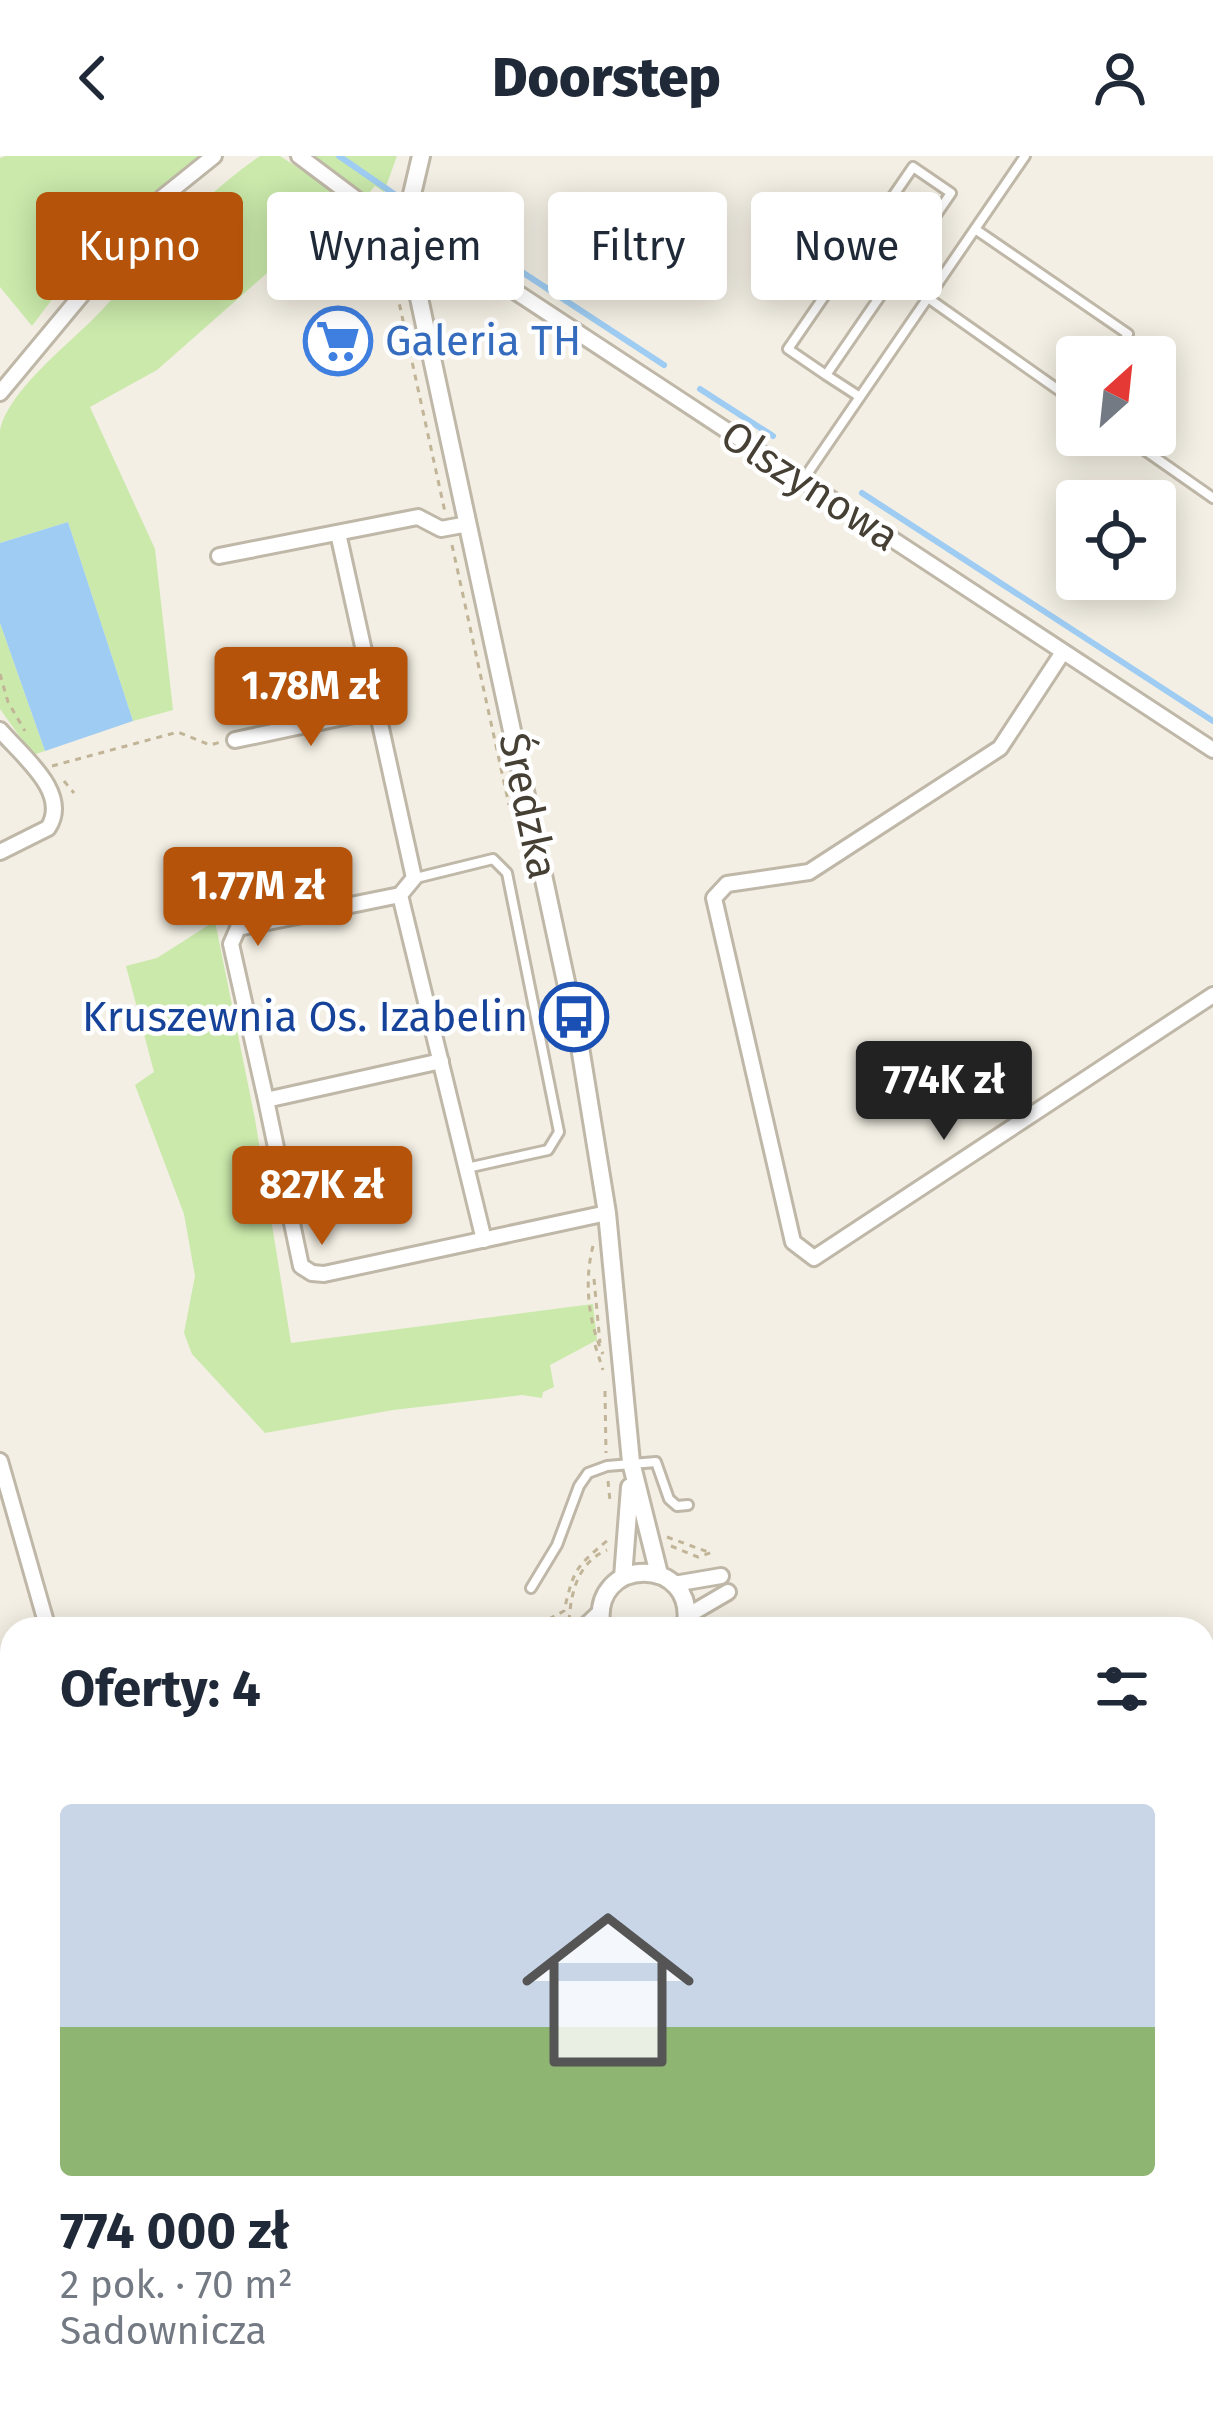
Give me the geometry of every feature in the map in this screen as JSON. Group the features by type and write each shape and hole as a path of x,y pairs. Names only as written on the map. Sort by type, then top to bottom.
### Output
{"street":[{"path":"0,393 163,197 214,156"},
{"name":"Olszynowa","path":"299,156 347,192"},
{"name":"Średzka","path":"413,192 421,156"},
{"name":"Olszynowa","path":"524,298 1213,750"},
{"name":"Średzka","path":"421,300 580,1047 631,1462 666,1579 684,1599 686,1617"},
{"path":"219,556 418,517 448,528 468,524"},
{"path":"338,533 415,878 400,895 238,928 232,935 230,944 301,1266 312,1274 324,1274 598,1215"},
{"path":"1063,652 1000,748 808,872 727,884 714,898 793,1242 814,1258 1213,995"},
{"path":"235,740 377,710"},
{"path":"0,730 52,791 56,805 48,828 0,852"},
{"path":"400,895 484,1240"},
{"path":"266,1100 442,1061"},
{"path":"0,1461 45,1617"},
{"name":"Średzka","path":"623,1577 631,1462"},
{"path":"602,1617 607,1591 623,1577 640,1572 666,1579 721,1576"},
{"path":"694,1617 728,1592"}],"lane":[{"path":"942,277 1025,156"},
{"path":"826,375 951,194 913,167 788,349 826,375 860,398"},
{"path":"975,229 1127,336"},
{"path":"802,482 927,300"},
{"path":"931,300 1056,388"},
{"path":"1153,456 1213,498"},
{"path":"415,878 494,859 507,873 559,1132 548,1150 467,1168"},
{"path":"531,1588 557,1545 579,1486 589,1473 631,1462 656,1462 669,1499 677,1506 688,1505"}],"path":[{"path":"398,300 509,806"},
{"path":"0,674 8,702 26,733"},
{"path":"74,793 51,766 178,732 210,745 235,740"},
{"path":"591,1243 598,1215"},
{"path":"595,1345 603,1371"},
{"path":"605,1394 610,1504"},
{"path":"556,1617 564,1610 570,1583 584,1557 602,1546 610,1534"},
{"path":"658,1535 694,1550 713,1552 698,1557 668,1545"}],"green space":[{"path":"201,156 156,192 36,192 36,300 53,300 32,326 0,287 0,158"},
{"path":"260,156 280,156 335,192 267,192 267,273 243,294 243,192 215,192"},
{"path":"297,156 397,156 384,192 375,186 370,192 351,192"},
{"path":"111,300 237,300 157,370 90,407 155,549 173,710 133,721 68,522 0,543 0,431 5,416 43,367"},
{"path":"0,623 45,751 33,755 0,709"},
{"path":"215,921 255,1119 291,1343 593,1304 597,1340 550,1365 554,1387 543,1392 542,1398 522,1395 393,1410 265,1433 192,1354 184,1333 195,1276 184,1214 135,1085 154,1072 126,966 157,958"}],"water":[{"path":"68,522 133,721 45,751 0,623 0,543"}],"waterway":[{"path":"339,156 391,192"},
{"path":"524,273 664,365"},
{"path":"700,389 773,436"},
{"path":"862,493 1213,721"}],"place":[{"name":"Galeria TH","path":"338,341"},
{"name":"Kruszewnia Os. Izabelin","path":"574,1017"}]}
